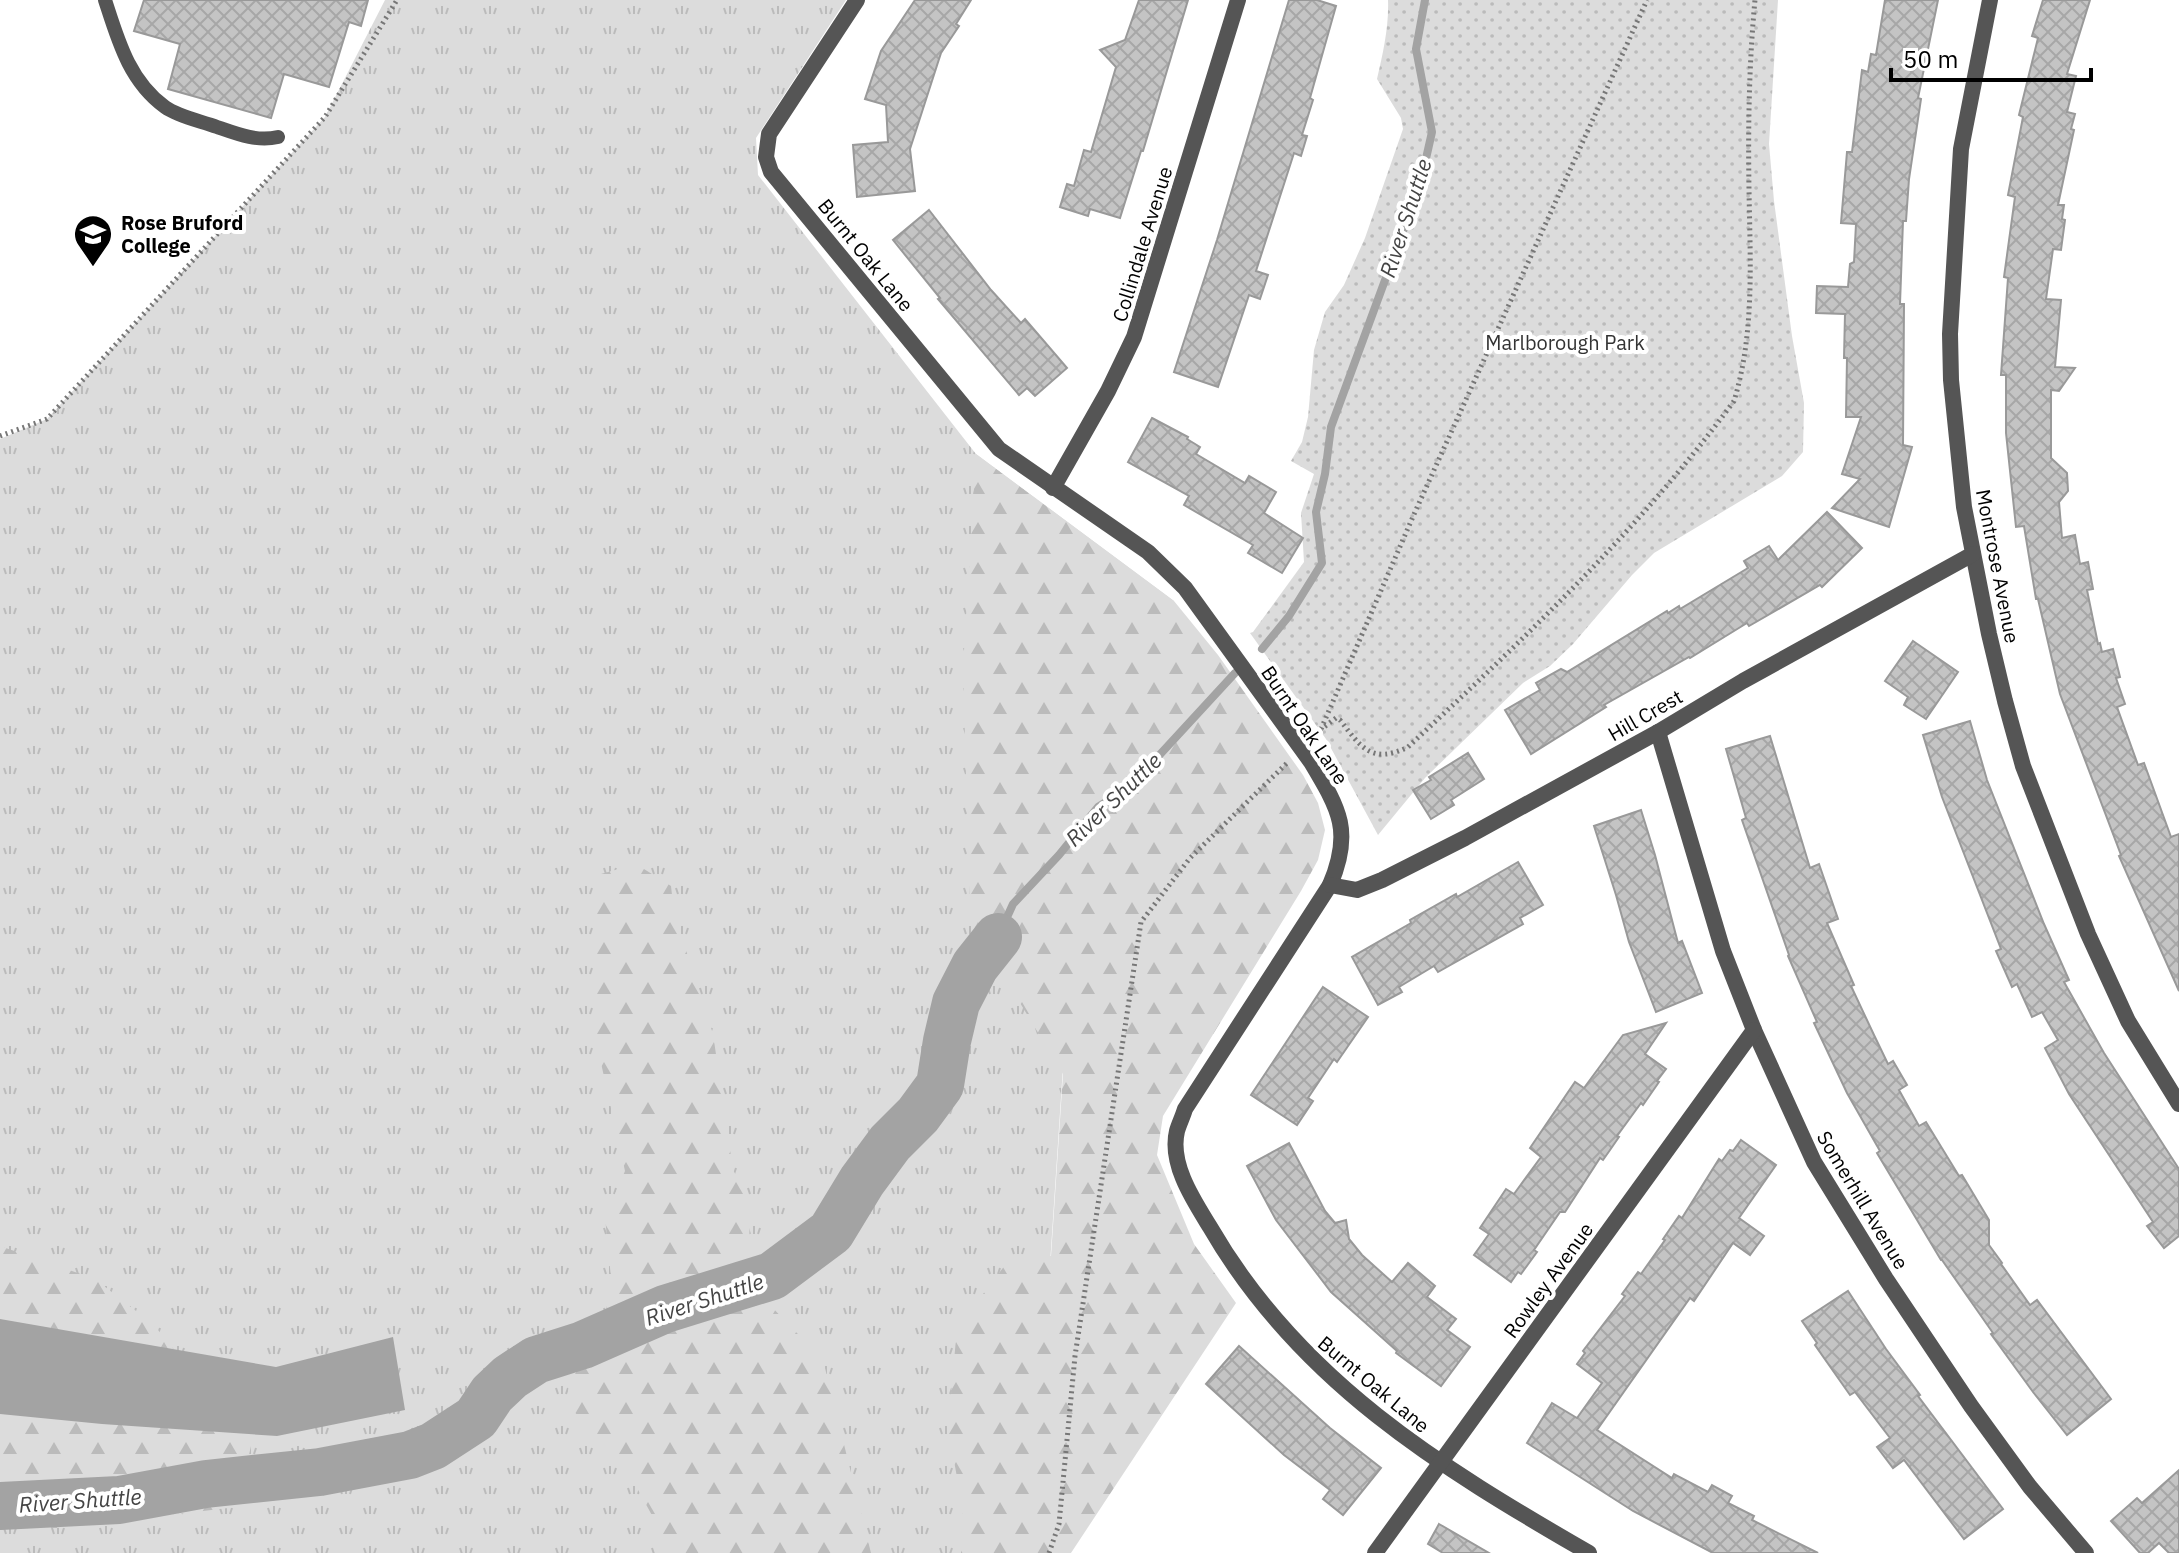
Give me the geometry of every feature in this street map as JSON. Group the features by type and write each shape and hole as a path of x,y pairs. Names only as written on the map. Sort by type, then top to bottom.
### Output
{"street":[{"name":"Burnt Oak Lane","path":"857,0 769,134 766,144 771,172 1005,455 1148,552 1185,588 1311,762 1334,803 1343,838 1340,860 1330,885 1185,1109 1176,1133 1181,1170 1194,1200 1258,1298 1335,1382 1440,1462 1589,1553"},
{"name":"Collindale Avenue","path":"1053,488 1108,391 1134,337 1238,0"},
{"name":"Montrose Avenue","path":"1990,0 1961,149 1950,334 1951,380 1964,507 2005,701 2023,766 2088,934 2128,1021 2179,1104"},
{"name":"Hill Crest","path":"1330,885 1357,890 1465,838 1973,554"},
{"name":"Somerhill Avenue","path":"1658,732 1723,951 1754,1030 1814,1162 1886,1279 1971,1406 2022,1476 2086,1553"},
{"name":"Rowley Avenue","path":"1375,1553 1754,1030"}],"lane":[{"path":"105,0 124,57 143,86 167,108 264,140 278,137"}],"path":[{"path":"0,436 47,419 325,117 397,0"},
{"path":"1647,0 1415,512 1320,730 1336,718 1361,747 1371,753 1397,753 1408,747 1483,679 1646,511 1734,401 1747,336 1750,297 1748,93 1755,0"},
{"path":"1049,1553 1059,1524 1075,1356 1141,922 1190,858 1292,759"}],"green space":[{"path":"385,0 846,0 756,138 758,175 976,454 1174,601 1075,885 1031,1553 0,1553 0,439 47,419 325,117"},
{"name":"Marlborough Park","path":"1388,0 1778,0 1769,144 1792,336 1804,403 1803,452 1782,476 1654,553 1573,644 1550,666 1523,683 1425,778 1378,835 1326,739 1250,633 1304,562 1301,513 1314,474 1291,461 1302,442 1308,417 1314,350 1325,312 1344,285 1365,238 1403,129 1401,118 1377,79 1387,30"},
{"path":"976,454 1174,601 1218,655 1303,775 1318,803 1325,830 1318,860 1301,891 1163,1116 1157,1155 1194,1244 1236,1303 1071,1553 961,1553 963,1511 948,1427 957,1328 1009,1260 1024,1254 1051,1256 1063,1074 970,920 963,667"},
{"path":"636,864 671,886 674,913 713,1034 733,1170 750,1200 749,1255 767,1302 823,1360 871,1553 655,1553 660,1530 619,1455 567,1405 570,1369 603,1332 611,1278 605,1217 625,1171 597,1045 594,876"},
{"path":"0,1246 95,1279 154,1325 251,1446 237,1507 58,1528 0,1526"}],"shaded area":[{"path":"0,1319 276,1367 393,1337 405,1410 277,1436 0,1414"}],"building":[{"path":"144,0 368,0 361,26 349,22 329,87 284,74 271,118 168,89 180,44 134,31"},
{"path":"915,0 971,0 941,53 910,149 915,191 857,197 853,145 888,142 886,105 865,99 881,51"},
{"path":"1139,0 1188,0 1120,218 1090,209 1088,216 1060,207 1067,184 1074,186 1084,150 1091,152 1116,67 1100,50 1125,40"},
{"path":"1289,0 1317,0 1336,6 1310,98 1313,100 1302,135 1307,136 1301,156 1294,153 1256,271 1268,275 1260,299 1249,295 1218,387 1174,372"},
{"path":"1885,0 1938,0 1918,98 1921,99 1906,221 1903,221 1900,304 1904,304 1903,445 1912,447 1889,527 1832,508 1860,479 1842,474 1861,417 1846,417 1845,314 1816,313 1817,286 1848,287 1850,264 1854,262 1856,224 1841,223 1847,152 1852,152 1862,70 1868,72 1871,54 1876,55"},
{"path":"2043,0 2090,0 2067,74 2076,76 2067,112 2075,114 2071,129 2074,130 2058,205 2064,205 2062,219 2065,220 2061,250 2053,249 2046,299 2061,300 2055,367 2075,368 2059,391 2051,390 2051,458 2067,473 2068,491 2059,502 2062,538 2075,535 2080,564 2088,562 2093,589 2087,590 2098,644 2102,652 2113,649 2120,677 2116,678 2125,704 2117,707 2138,765 2144,763 2171,837 2179,834 2179,991 2119,856 2060,694 2036,599 2024,526 2016,527 2006,433 2006,375 2001,375 2008,278 2004,277 2015,197 2008,195 2023,117 2019,115 2038,38 2032,36"},
{"path":"929,210 991,290 1021,323 1025,319 1067,368 1035,396 1027,388 1019,395 893,240"},
{"path":"1152,418 1188,437 1200,447 1196,454 1245,483 1249,476 1276,492 1264,513 1303,538 1282,573 1248,553 1253,545 1184,505 1189,496 1128,462"},
{"path":"1827,512 1862,548 1822,587 1820,585 1749,626 1747,623 1604,705 1606,707 1531,754 1505,710 1540,690 1536,683 1561,669 1567,672 1667,611 1679,606 1680,609 1748,568 1744,561 1769,546 1778,560"},
{"path":"1913,641 1958,672 1926,719 1904,705 1908,697 1885,681"},
{"path":"1970,721 1987,780 2069,980 2064,982 2104,1053 2179,1169 2179,1236 2164,1248 2147,1226 2153,1222 2069,1094 2045,1048 2058,1040 2042,1012 2032,1017 2017,984 2012,987 1996,951 2001,949 1942,797 1923,735"},
{"path":"1770,736 1810,868 1819,864 1838,919 1827,923 1854,985 1851,986 1888,1064 1893,1061 1907,1085 1899,1090 1919,1126 1926,1122 1989,1220 1989,1245 2001,1264 2030,1305 2037,1300 2111,1399 2067,1435 1991,1334 1941,1260 1877,1153 1880,1151 1847,1093 1814,1023 1817,1022 1788,956 1742,820 1746,818 1726,749"},
{"path":"1468,753 1484,779 1451,800 1454,805 1431,819 1413,790"},
{"path":"1641,810 1678,943 1682,941 1702,993 1656,1012 1629,942 1594,826"},
{"path":"1518,862 1543,905 1520,918 1523,924 1438,972 1434,966 1399,987 1402,992 1378,1005 1352,957 1411,923 1410,920"},
{"path":"1323,987 1368,1017 1308,1098 1313,1101 1297,1125 1251,1095"},
{"path":"1666,1023 1645,1054 1666,1069 1659,1082 1617,1136 1603,1160 1600,1158 1565,1212 1560,1212 1521,1274 1518,1272 1511,1282 1474,1255 1489,1234 1480,1228 1506,1189 1514,1194 1541,1157 1530,1148 1575,1082 1584,1088 1623,1035"},
{"path":"1741,1140 1776,1165 1739,1218 1764,1236 1750,1255 1733,1243 1694,1301 1690,1298 1597,1430 1672,1478 1674,1474 1708,1492 1712,1485 1732,1496 1728,1503 1754,1516 1752,1520 1818,1553 1713,1553 1633,1511 1527,1443 1552,1403 1577,1418 1602,1383 1577,1364 1585,1353 1583,1351 1625,1296 1622,1294 1638,1272 1641,1274 1679,1216 1682,1218 1719,1159 1722,1161"},
{"path":"1289,1143 1325,1211 1335,1223 1346,1220 1349,1239 1362,1255 1392,1282 1408,1263 1435,1286 1427,1297 1456,1319 1447,1330 1470,1347 1441,1386 1396,1353 1331,1292 1276,1220 1247,1166"},
{"path":"1848,1291 1918,1396 2003,1509 1964,1539 1904,1460 1893,1468 1877,1447 1890,1438 1855,1392 1850,1395 1802,1321"},
{"path":"1239,1346 1330,1428 1381,1468 1343,1515 1323,1499 1330,1490 1284,1455 1206,1384"},
{"path":"2179,1470 2179,1553 2169,1553 2159,1543 2148,1553 2140,1553 2111,1521 2137,1498 2142,1503"},
{"path":"1439,1524 1489,1553 1443,1553 1428,1544"}],"waterway":[{"name":"River Shuttle","path":"1262,649 1289,616 1322,563 1316,512 1331,427 1420,185 1432,132 1416,49 1425,0"},
{"name":"River Shuttle","path":"998,937 1013,904 1098,807 1130,787 1235,673"},
{"name":"River Shuttle","path":"0,1506 119,1500 206,1484 320,1472 410,1455 433,1446 476,1418 492,1394 510,1377 536,1360 583,1345 665,1309 772,1276 831,1232 890,1143 918,1115 940,1085 956,1003 975,966 998,937"}],"place":[{"name":"Rose Bruford College","path":"93,268"}]}
